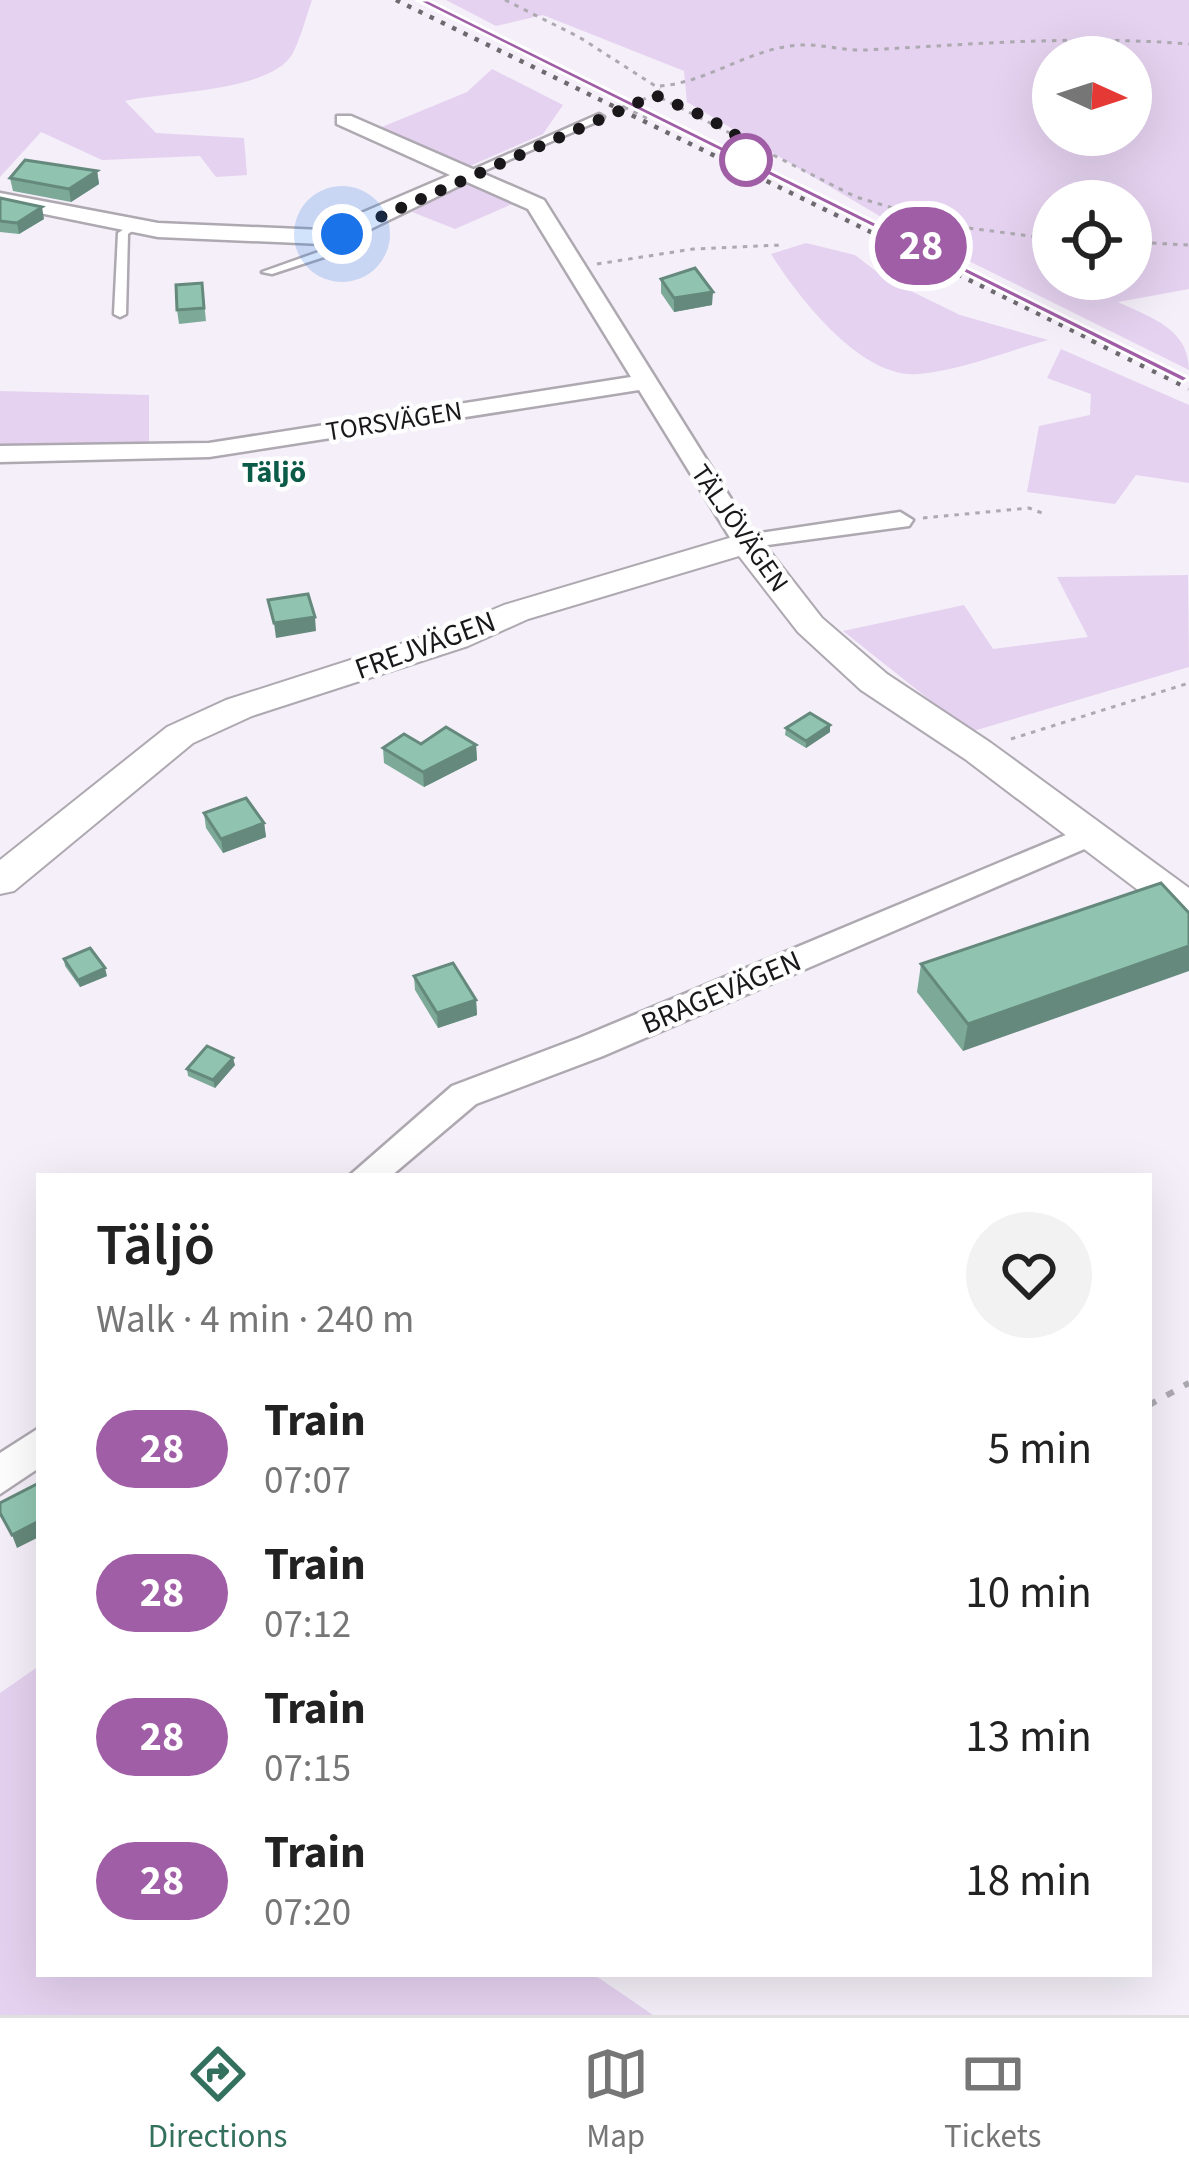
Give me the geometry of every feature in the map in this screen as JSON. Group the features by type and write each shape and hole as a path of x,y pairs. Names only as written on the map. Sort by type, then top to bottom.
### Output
{"street":[{"name":"TÄLJÖVÄGEN","path":"344,120 536,205 746,543 810,625 846,658 1189,908"},
{"path":"0,199 134,226 240,237 331,236 468,175"},
{"name":"TORSVÄGEN","path":"0,454 209,450 643,382"},
{"name":"FREJVÄGEN","path":"0,881 163,748 239,708 571,594 746,543 900,520"},
{"name":"BRAGEVÄGEN","path":"371,1173 464,1094 591,1047 1092,834"},
{"path":"0,1477 36,1447"}],"lane":[{"path":"468,175 599,117"},
{"path":"120,314 123,232 134,226"},
{"path":"268,272 321,259 329,252 331,236"}],"path":[{"path":"506,0 660,86 694,82 768,51 801,45 858,50 1089,36 1189,44"},
{"path":"599,117 655,95 660,86"},
{"path":"655,95 708,118 791,169 897,215 1032,236"},
{"path":"624,107 651,120"},
{"path":"1152,243 1189,244"},
{"path":"574,267 693,249 782,245"},
{"path":"900,520 1029,508 1042,513"},
{"path":"978,751 1189,683"},
{"path":"1152,1403 1189,1383"}],"shaded area":[{"path":"0,0 312,0 293,53 264,76 125,101 156,133 244,138 247,175 216,177 200,156 102,160 41,132 0,177"},
{"path":"446,0 1189,0 1189,289 1152,296 1152,180 1032,180 1032,292 888,221 687,102 684,71 543,15 496,26"},
{"path":"492,69 563,105 543,134 463,169 382,127 467,92"},
{"path":"465,181 512,204 455,229 412,212"},
{"path":"806,243 855,255 886,279 960,315 1048,340 935,372 897,372 876,364 834,332 771,254"},
{"path":"1048,300 1129,300 1118,302 1175,334 1189,370"},
{"path":"1061,349 1189,405 1189,483 1136,475 1115,504 1027,492 1039,426 1090,415 1091,394 1047,378"},
{"path":"0,391 149,395 149,447 0,445"},
{"path":"1188,575 1189,667 970,732 843,631 964,605 993,649 1088,637 1057,577"},
{"path":"36,1668 36,1977 597,1977 653,2015 0,2015 0,1693"}],"building":[{"path":"25,160 97,171 69,189 10,178"},
{"path":"0,198 42,207 17,223 0,221"},
{"path":"695,268 713,292 674,298 661,279"},
{"path":"202,283 204,308 177,310 176,285"},
{"path":"308,594 315,617 274,623 268,600"},
{"path":"810,713 830,725 806,741 786,728"},
{"path":"446,727 476,745 423,772 383,748 404,734 421,744"},
{"path":"246,798 264,823 221,839 204,813"},
{"path":"1161,883 1189,913 1189,946 968,1024 921,964"},
{"path":"90,948 105,968 78,980 64,959"},
{"path":"453,963 476,1000 437,1013 414,976"},
{"path":"207,1046 233,1058 213,1080 187,1069"},
{"path":"36,1485 36,1523 12,1535 0,1503"}],"railway":[{"path":"396,0 1098,343"},
{"path":"1092,340 1189,388"}],"train":[{"name":"28","path":"423,0 1189,378"}],"district":[{"name":"Täljö","path":"274,472"}],"route":[{"path":"342,234 655,95 708,118 763,152 746,160"}]}
